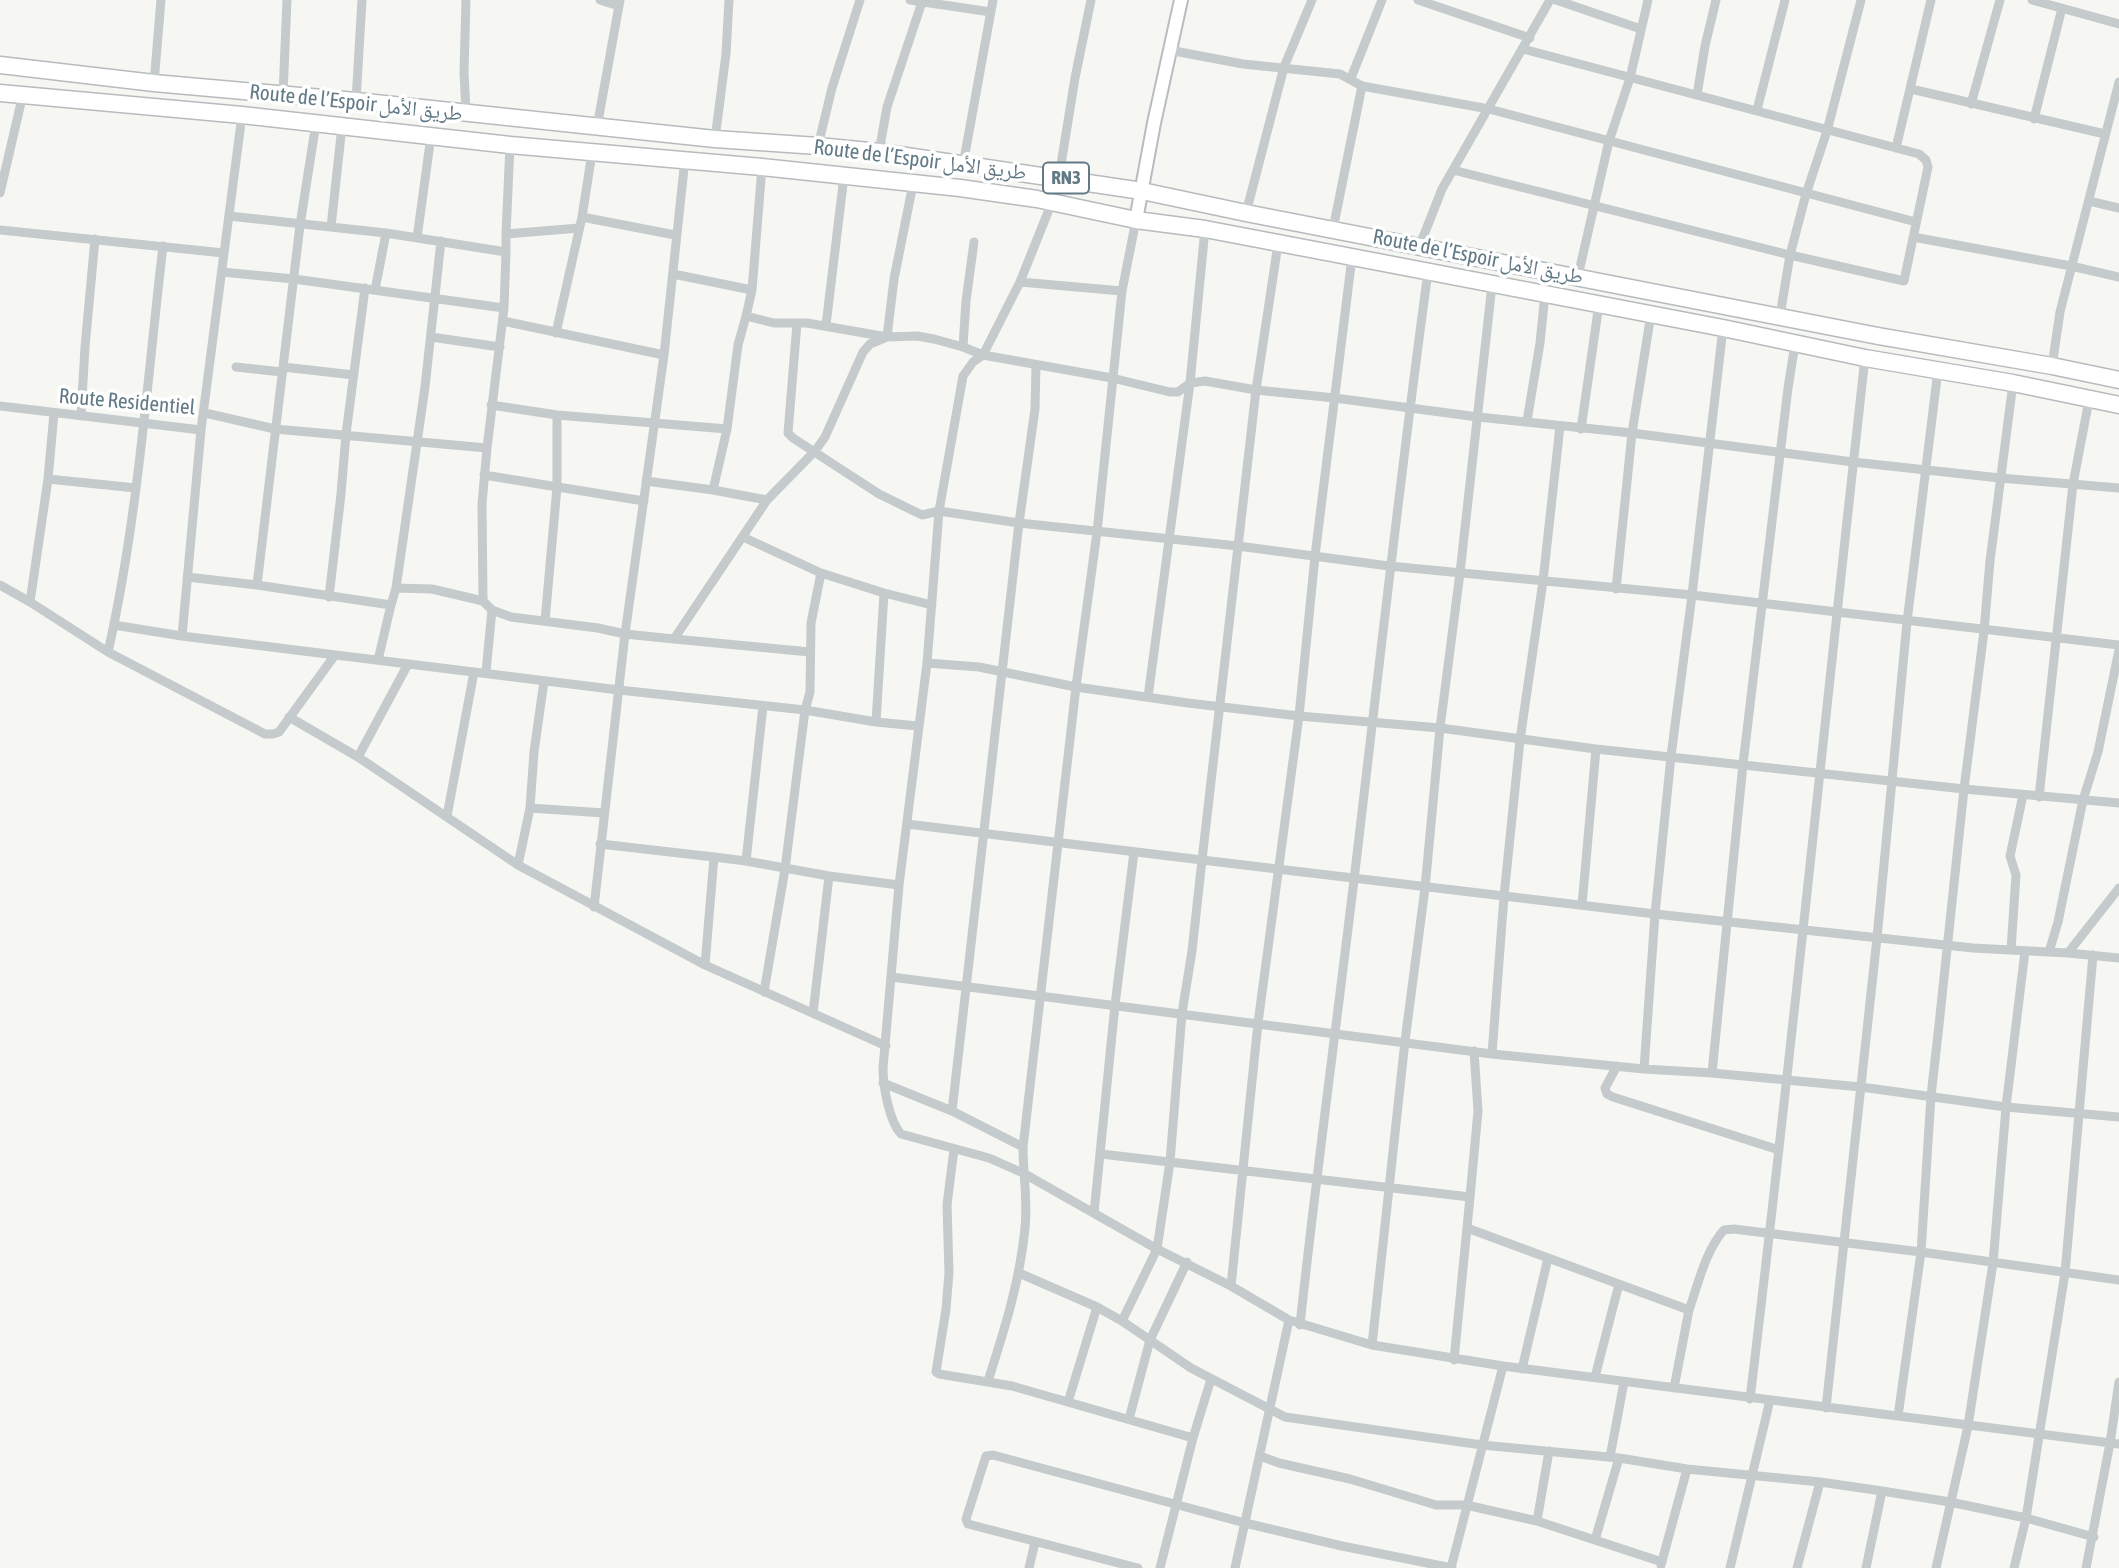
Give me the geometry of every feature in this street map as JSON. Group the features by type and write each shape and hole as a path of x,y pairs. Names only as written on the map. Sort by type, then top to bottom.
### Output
{"highway":[{"name":"Route de l’Espoir طريق الأمل","path":"0,65 716,139 878,152 1059,177 1878,336 2119,380"},
{"name":"Route de l’Espoir طريق الأمل","path":"0,93 960,188 1052,202 1136,220 1205,229 2119,405"}],"street":[{"path":"154,83 161,0"},
{"path":"283,95 287,0"},
{"path":"356,101 362,0"},
{"path":"466,113 464,72 467,0"},
{"path":"597,127 620,3 600,0"},
{"path":"716,139 729,0"},
{"path":"818,146 832,88 860,0"},
{"path":"910,0 991,12"},
{"path":"963,165 992,0"},
{"path":"1059,177 1091,0"},
{"path":"988,1381 1014,1296 1026,1227 1023,1147 1076,687 1097,532 1122,291 1181,0"},
{"path":"1246,213 1284,67 1312,0"},
{"path":"1350,78 1382,0"},
{"path":"1418,0 1447,4 1530,38"},
{"path":"1420,245 1442,189 1550,0"},
{"path":"1556,0 1641,29"},
{"path":"1578,276 1609,141 1630,78 1648,0"},
{"path":"1697,95 1716,0"},
{"path":"1757,110 1785,0"},
{"path":"1780,316 1790,255 1806,194 1827,131 1861,0"},
{"path":"1896,148 1931,0"},
{"path":"1971,104 2000,0"},
{"path":"2032,0 2119,24"},
{"path":"878,152 887,107 922,2"},
{"path":"2034,119 2062,8"},
{"path":"1453,170 1904,281 1928,167 1926,160 1919,154 1523,49"},
{"path":"1169,50 1227,62 1329,72 1350,78 1362,86 1489,108 1916,222"},
{"path":"2052,366 2060,312 2119,82"},
{"path":"1333,229 1362,86"},
{"path":"1911,89 2105,134"},
{"path":"0,193 23,94"},
{"name":"Route Residentiel","path":"0,406 201,430 242,115"},
{"path":"257,585 300,225 316,123"},
{"path":"331,228 342,126"},
{"path":"417,238 431,136"},
{"path":"483,601 482,504 491,405 503,321 510,145"},
{"path":"556,333 582,217 592,153"},
{"path":"594,907 625,634 664,355 685,159"},
{"path":"713,490 727,429 738,345 752,290 762,167"},
{"path":"826,325 844,176"},
{"path":"887,337 894,279 913,184"},
{"path":"2089,201 2119,208"},
{"path":"1052,202 1020,282 983,355 973,362 963,376 939,511 927,663 900,886 883,1083 895,1128 901,1134 989,1158 1023,1172 1157,1249 1231,1286 1289,1320 1372,1345 1454,1360 2115,1444"},
{"path":"229,216 386,233 506,252"},
{"path":"582,217 675,236"},
{"path":"506,234 579,228"},
{"path":"1148,698 1190,383 1205,229"},
{"path":"0,230 224,253"},
{"path":"328,597 354,375 370,289 386,233"},
{"path":"1913,237 2119,277"},
{"path":"81,416 95,240"},
{"path":"378,660 396,588 431,338 441,241"},
{"path":"963,346 974,242"},
{"path":"1122,1321 1157,1249 1170,1162 1182,1013 1192,951 1256,390 1278,244"},
{"path":"108,652 136,488 163,246"},
{"path":"1231,1286 1258,1023 1299,716 1315,556 1352,257"},
{"path":"222,272 294,279 503,308"},
{"path":"1300,1325 1389,566 1428,272"},
{"path":"673,274 752,290"},
{"path":"1020,282 1122,291"},
{"path":"1372,1345 1492,285"},
{"path":"1527,421 1545,294"},
{"path":"1581,429 1599,304"},
{"path":"1616,589 1632,433 1651,314"},
{"path":"746,316 774,323 826,325 887,337 917,336 963,346 983,355 1112,377 1170,392 1178,392 1190,383 1205,381 1256,390 1632,433 1853,462 2119,488"},
{"path":"503,321 664,355"},
{"path":"797,323 788,433 879,494 911,511 925,515 939,511 1019,523 1238,546 1389,566 1692,596 2119,645"},
{"path":"1644,1069 1655,914 1671,756 1723,328"},
{"path":"674,639 767,500 815,451 825,437 863,352 870,344 887,337"},
{"path":"431,338 499,347"},
{"path":"1712,1073 1743,764 1788,388 1796,344"},
{"path":"1750,1399 1865,358"},
{"path":"952,1111 1019,523 1031,445 1036,365"},
{"path":"236,367 354,375"},
{"path":"1826,1408 1877,938 1907,622 1938,370"},
{"path":"1898,1416 1920,1252 1931,1096 1964,789 2013,383"},
{"path":"2039,797 2073,484 2089,400"},
{"path":"491,405 558,415 727,429"},
{"path":"205,412 275,429 487,448"},
{"path":"30,602 48,479 54,413"},
{"path":"545,621 557,487 558,415"},
{"path":"1492,1054 1520,740 1560,426"},
{"path":"182,636 201,430"},
{"path":"484,475 644,501"},
{"path":"48,479 136,488"},
{"path":"646,481 767,500"},
{"path":"743,537 821,572 884,593 932,605"},
{"path":"764,992 785,869 805,710 810,692 813,608 821,572"},
{"path":"187,577 391,605"},
{"path":"0,585 108,652 265,734 279,732 335,655"},
{"path":"396,588 432,589 483,601 492,610 511,617 625,634 810,652"},
{"path":"876,722 884,593"},
{"path":"486,672 492,610"},
{"path":"114,625 182,636 805,710 918,726"},
{"path":"2049,952 2083,800 2098,752 2119,650"},
{"path":"927,663 979,667 1076,687 1148,698 1299,716 1440,728 1596,749 2039,797 2119,803"},
{"path":"358,757 408,664"},
{"path":"447,816 474,672"},
{"path":"518,866 530,808 534,752 544,681"},
{"path":"746,862 763,706"},
{"path":"289,717 358,757 518,866 705,965 886,1046"},
{"path":"1582,905 1596,749"},
{"path":"2011,950 2016,874 2010,856 2023,795"},
{"path":"530,808 604,813"},
{"path":"907,824 1655,914 1877,938 2119,958"},
{"path":"600,844 746,862 900,886"},
{"path":"1094,1213 1115,1004 1134,852"},
{"path":"705,965 714,858"},
{"path":"813,1013 829,876"},
{"path":"2068,953 2119,888"},
{"path":"1936,1568 1968,1426 1993,1263 2006,1107 2025,951"},
{"path":"2014,1568 2026,1518 2065,1273 2093,955"},
{"path":"891,977 1492,1054 1861,1087 2006,1107 2119,1117"},
{"path":"1454,1360 1478,1111 1474,1051"},
{"path":"1617,1066 1605,1088 1607,1094 1779,1150"},
{"path":"883,1083 952,1111 1023,1147"},
{"path":"954,1149 947,1205 949,1273 946,1309 935,1368 939,1374 1012,1386 1193,1438"},
{"path":"1101,1154 1470,1197"},
{"path":"1467,1228 1689,1310"},
{"path":"1674,1388 1689,1310 1705,1262 1724,1230 1734,1229 1920,1252 2119,1280"},
{"path":"1522,1368 1548,1258"},
{"path":"1129,1419 1150,1340 1186,1262"},
{"path":"1019,1273 1097,1307 1191,1368 1285,1417 1482,1445 1615,1458 1882,1491 2026,1518 2094,1537"},
{"path":"1595,1377 1619,1284"},
{"path":"1068,1402 1097,1307"},
{"path":"1235,1568 1289,1320"},
{"path":"1138,1568 1102,1564 968,1524 966,1520 986,1456 993,1455 1245,1523 1451,1568 1503,1366"},
{"path":"1160,1568 1211,1379"},
{"path":"1595,1540 1615,1458 1625,1382"},
{"path":"2086,1568 2115,1444 2119,1382"},
{"path":"1730,1568 1770,1400"},
{"path":"1537,1521 1549,1451"},
{"path":"1260,1456 1436,1504 1466,1505 1537,1521 1661,1565 1687,1469"},
{"path":"1797,1568 1820,1482"},
{"path":"1866,1568 1882,1491"},
{"path":"1029,1568 1035,1542"}]}
